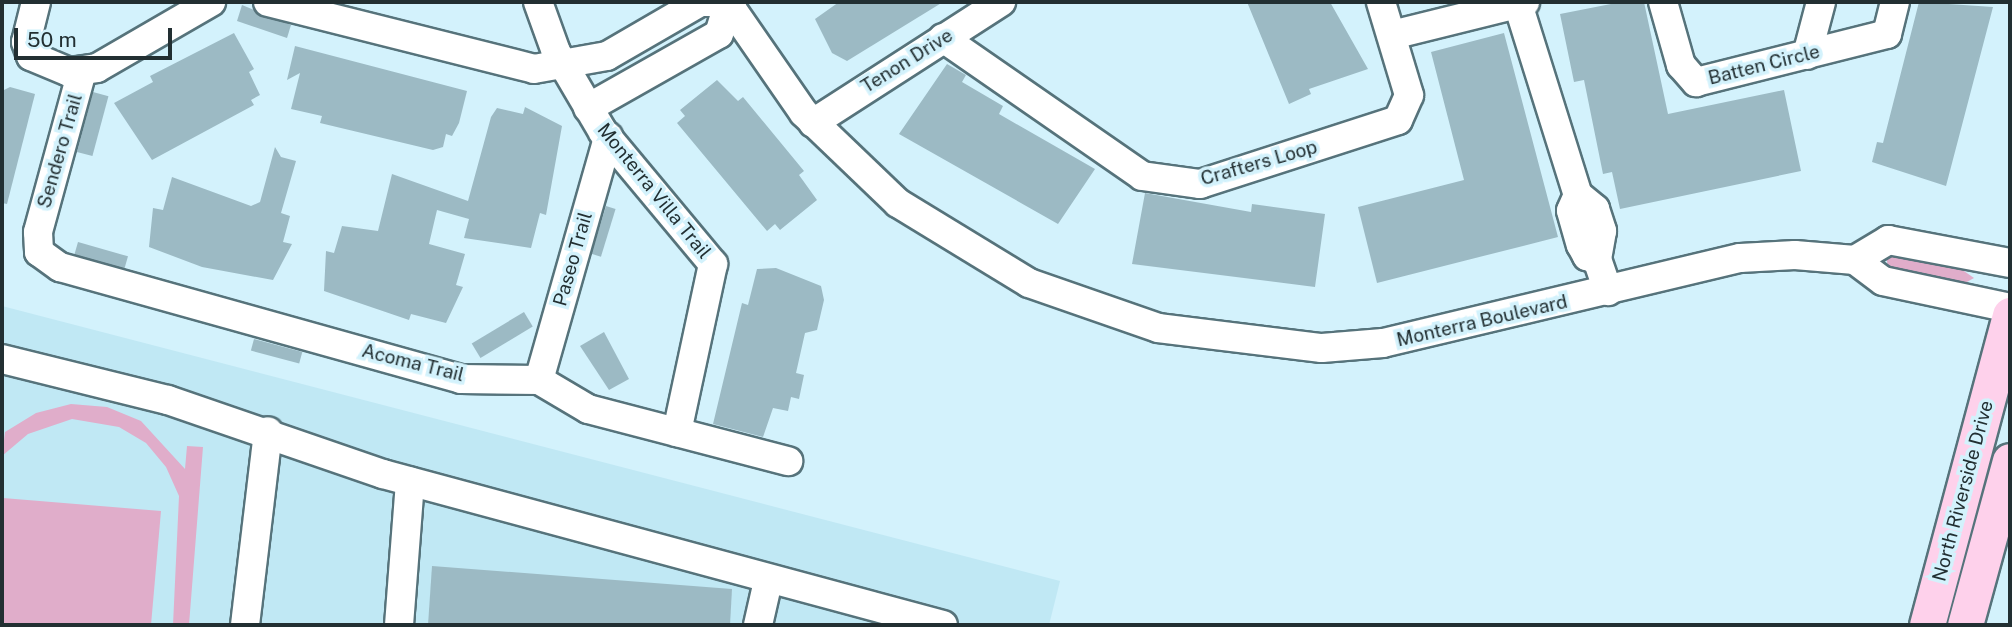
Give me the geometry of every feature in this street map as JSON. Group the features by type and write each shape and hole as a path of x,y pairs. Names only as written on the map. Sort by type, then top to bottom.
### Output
{"main road":[{"name":"North Riverside Drive","path":"1927,625 2010,315"},
{"name":"North Riverside Drive","path":"1965,625 2002,522 2010,461"}],"street":[{"path":"36,2 26,42 32,55 69,72 82,71"},
{"name":"Sendero Trail","path":"39,252 38,232 82,71 97,68 211,2"},
{"path":"268,2 477,59 534,69 564,66 621,47 700,2 729,3 719,34 588,108"},
{"path":"330,17 357,2"},
{"name":"Monterra Villa Trail","path":"538,2 564,66 588,108 608,137 713,264 677,432"},
{"name":"Tenon Drive","path":"813,123 1001,2"},
{"name":"Crafters Loop","path":"943,38 1142,176 1200,184 1398,120 1409,95 1396,34 1381,2"},
{"name":"Batten Circle","path":"1663,2 1681,65 1696,82 1886,34 1895,2"},
{"path":"1807,55 1821,2"},
{"name":"Monterra Boulevard","path":"729,3 813,123 866,177 940,234 1029,283 1158,328 1260,344 1371,344 1452,332 1740,258 1855,260"},
{"path":"1396,34 1522,3 1578,195 1571,211 1581,245 1587,256 1597,258 1608,291"},
{"path":"621,47 640,79"},
{"name":"Paseo Trail","path":"539,380 608,137"},
{"path":"2010,263 1888,240 1855,260 1883,281 2010,308"},
{"name":"Acoma Trail","path":"39,252 60,267 461,379 539,380 588,409 788,461"},
{"path":"2,359 268,431 410,481 768,581 943,625"},
{"path":"245,625 268,431"},
{"path":"399,625 410,481"},
{"path":"758,625 768,581"}],"shaded area":[{"path":"1886,254 1951,262 1974,278 1965,283 1899,273 1888,269"},
{"path":"2,306 1060,581 1049,625 2,625"},
{"path":"71,404 107,407 141,421 185,469 187,446 203,447 189,625 173,625 179,496 166,467 146,443 119,427 72,419 28,434 2,456 5,432 36,413"},
{"path":"3,498 161,511 151,625 2,625"}],"building":[{"path":"839,2 943,2 847,61 832,53 815,19"},
{"path":"1247,2 1330,2 1368,69 1309,89 1311,94 1289,104"},
{"path":"1621,2 1644,2 1668,114 1784,90 1801,171 1620,209 1612,172 1603,174 1584,80 1574,82 1560,14"},
{"path":"1919,2 1993,7 1946,186 1872,162 1877,142 1883,143"},
{"path":"242,5 291,25 287,38 237,21"},
{"path":"234,33 254,69 249,72 260,95 251,100 254,105 152,160 114,103 153,82 150,76"},
{"path":"1504,33 1558,237 1377,283 1358,207 1464,180 1431,52"},
{"path":"295,46 467,91 459,123 452,136 446,134 443,147 433,150 320,123 322,116 291,109 300,73 287,80"},
{"path":"947,64 966,75 962,82 1003,106 999,114 1095,169 1058,224 899,134"},
{"path":"717,80 738,101 743,97 804,171 799,175 817,200 780,230 775,224 767,231 677,123 685,116 680,110"},
{"path":"10,87 35,94 7,204 2,203 2,91"},
{"path":"93,92 108,96 92,156 77,152"},
{"path":"525,107 562,126 546,215 540,213 531,248 464,238 469,219 437,210 429,244 465,254 456,285 463,287 446,323 411,314 409,320 324,291 326,251 334,253 342,226 378,231 392,174 468,201 491,117 497,108 523,114"},
{"path":"275,147 281,157 296,161 281,213 290,216 283,242 292,244 273,280 202,267 149,247 153,208 163,210 172,177 251,206 260,202"},
{"path":"1145,193 1251,212 1252,204 1325,214 1315,287 1132,264"},
{"path":"606,206 616,209 601,257 591,254"},
{"path":"78,242 128,256 124,269 74,254"},
{"path":"776,268 821,286 824,300 817,330 805,333 796,373 804,375 799,399 791,397 788,411 773,408 763,437 713,424 742,303 748,305 757,269"},
{"path":"524,312 533,327 480,358 472,343"},
{"path":"604,332 629,379 609,390 580,346"},
{"path":"254,339 302,352 299,364 251,351"},
{"path":"432,566 732,589 730,625 428,625"}]}
